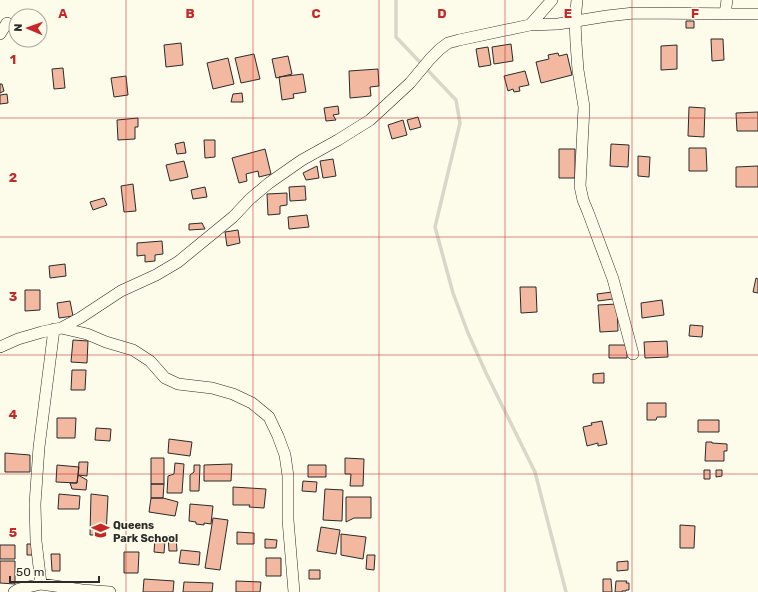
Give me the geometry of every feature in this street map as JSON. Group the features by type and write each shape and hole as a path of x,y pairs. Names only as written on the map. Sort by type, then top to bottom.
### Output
{"street":[{"path":"530,25 552,0"},
{"path":"578,0 575,21 576,43 578,70 584,107 580,186 588,212 614,279 633,354"},
{"path":"725,14 727,0"},
{"path":"0,347 18,339 57,329 80,318 121,291 156,276 178,262 234,217 250,199 269,183 302,160 370,120 410,83 430,58 448,43 530,25 558,24 634,13 758,14"},
{"path":"0,34 7,23"},
{"path":"41,584 36,541 34,504 39,447 57,329"},
{"path":"57,329 87,334 106,342 133,350 150,361 165,378 178,384 212,388 233,394 252,403 269,417 285,455 288,476 288,520 294,592"},
{"path":"14,592 19,589 41,584 82,590 110,592"}],"building":[{"path":"686,21 694,21 694,28 686,28"},
{"path":"711,39 723,39 724,60 712,61"},
{"path":"181,43 183,65 166,67 164,45"},
{"path":"511,44 513,61 494,64 492,47"},
{"path":"677,45 677,69 661,70 661,46"},
{"path":"488,47 491,65 479,67 476,49"},
{"path":"558,53 559,56 567,54 572,75 541,83 536,62 549,59 548,55"},
{"path":"254,54 260,79 241,83 235,58"},
{"path":"288,56 292,74 276,78 272,59"},
{"path":"228,58 234,84 213,89 207,63"},
{"path":"63,68 65,88 54,89 52,69"},
{"path":"378,69 379,86 370,87 371,96 350,98 349,71"},
{"path":"525,71 529,85 519,87 520,91 514,92 513,89 508,91 504,76"},
{"path":"303,74 306,92 293,94 294,98 282,100 279,77"},
{"path":"126,76 128,95 114,97 111,78"},
{"path":"0,84 2,84 4,91 0,93"},
{"path":"242,93 243,102 231,102 233,94"},
{"path":"7,94 8,103 0,104 0,95"},
{"path":"338,106 339,114 333,115 336,120 326,121 324,108"},
{"path":"689,107 705,108 704,137 688,136"},
{"path":"758,112 758,131 737,131 736,113"},
{"path":"418,117 421,127 410,130 407,120"},
{"path":"138,118 138,127 135,127 135,139 118,140 117,120"},
{"path":"403,120 407,135 392,139 388,125"},
{"path":"204,140 215,140 215,157 205,158"},
{"path":"184,142 186,153 177,154 175,144"},
{"path":"611,144 629,145 628,167 610,166"},
{"path":"689,148 706,148 707,171 689,171"},
{"path":"265,149 271,174 259,177 258,171 246,174 247,181 239,183 232,158"},
{"path":"559,149 575,149 575,178 559,178"},
{"path":"638,156 650,157 649,177 638,176"},
{"path":"333,159 336,176 323,178 320,161"},
{"path":"184,161 188,177 170,181 166,165"},
{"path":"317,166 319,178 306,180 303,173"},
{"path":"758,166 758,187 736,187 736,167"},
{"path":"133,184 136,211 124,212 121,186"},
{"path":"305,186 306,200 290,201 289,187"},
{"path":"205,187 207,197 193,199 191,190"},
{"path":"287,193 287,205 280,206 280,214 268,215 267,194"},
{"path":"104,198 107,205 93,210 90,202"},
{"path":"307,215 309,227 289,229 288,217"},
{"path":"202,223 205,229 189,230 189,224"},
{"path":"238,230 240,243 227,246 225,232"},
{"path":"162,241 163,254 155,255 155,261 145,262 145,255 137,256 137,243"},
{"path":"65,264 66,276 50,278 49,266"},
{"path":"756,278 758,279 758,293 753,292"},
{"path":"520,287 536,287 537,312 521,313"},
{"path":"25,290 40,290 40,310 25,311"},
{"path":"612,292 613,299 598,301 597,294"},
{"path":"662,300 664,315 642,318 641,303"},
{"path":"70,301 73,316 59,318 57,303"},
{"path":"617,304 618,331 600,332 598,305"},
{"path":"690,325 703,326 702,337 689,336"},
{"path":"73,340 88,341 87,363 71,362"},
{"path":"667,341 668,357 645,358 644,342"},
{"path":"609,345 627,345 627,358 609,358"},
{"path":"72,370 86,370 85,390 71,390"},
{"path":"604,373 604,383 593,383 593,374"},
{"path":"647,403 666,403 666,417 657,417 656,420 647,420"},
{"path":"57,418 76,418 75,438 57,438"},
{"path":"698,420 719,420 719,432 698,432"},
{"path":"602,421 607,444 598,446 598,443 587,446 583,427 592,425 591,423"},
{"path":"96,428 111,429 110,441 95,440"},
{"path":"169,439 192,442 190,456 168,453"},
{"path":"706,442 727,444 727,451 724,451 724,461 705,461"},
{"path":"5,453 30,455 30,472 5,472"},
{"path":"151,458 164,458 164,484 151,484"},
{"path":"345,458 364,459 363,486 350,486 351,474 345,474"},
{"path":"79,462 88,462 87,476 78,475"},
{"path":"175,463 184,464 182,493 167,493 168,476 174,474"},
{"path":"232,464 231,481 204,481 204,465"},
{"path":"57,465 79,467 77,483 56,482"},
{"path":"194,465 200,465 199,491 190,491 190,475 194,472"},
{"path":"308,465 326,465 326,477 308,477"},
{"path":"704,470 710,470 710,479 704,479"},
{"path":"716,470 722,470 722,476 716,477"},
{"path":"78,475 87,480 86,490 72,489 70,483 77,483"},
{"path":"303,481 317,482 316,492 302,491"},
{"path":"151,484 164,484 163,498 151,498"},
{"path":"233,487 266,489 264,508 249,507 250,505 233,505"},
{"path":"325,489 343,490 342,521 323,520"},
{"path":"59,494 80,496 79,509 58,509"},
{"path":"91,494 108,496 106,535 90,535"},
{"path":"346,497 371,497 371,518 354,518 346,522"},
{"path":"151,498 163,498 178,502 175,516 149,512"},
{"path":"190,504 213,506 211,524 196,524 196,522 189,521"},
{"path":"213,518 228,520 220,570 205,568"},
{"path":"680,525 695,526 694,548 680,548"},
{"path":"321,527 340,530 336,554 317,551"},
{"path":"237,532 254,533 254,544 237,544"},
{"path":"341,534 366,537 363,559 341,555"},
{"path":"168,536 176,536 177,551 169,551"},
{"path":"155,539 165,540 164,553 154,552"},
{"path":"265,539 277,540 276,548 265,548"},
{"path":"27,544 33,544 33,555 27,555"},
{"path":"0,545 15,545 15,559 0,559"},
{"path":"181,550 200,552 199,565 179,563"},
{"path":"124,552 139,552 138,573 124,573"},
{"path":"51,554 60,554 60,571 52,571"},
{"path":"367,555 375,555 374,570 366,569"},
{"path":"266,558 281,558 281,576 266,576"},
{"path":"0,561 15,561 15,584 0,583"},
{"path":"628,561 628,570 617,571 617,562"},
{"path":"309,570 320,570 320,579 309,579"},
{"path":"144,579 174,581 173,592 143,592"},
{"path":"603,579 611,579 612,592 603,592"},
{"path":"236,581 261,582 260,592 236,592"},
{"path":"616,581 627,581 626,583 629,583 629,590 615,592"},
{"path":"184,582 213,583 212,592 183,592"}],"waterway":[{"path":"396,0 396,37 456,100 460,123 435,227 453,293 468,333 535,472 566,592"}],"place":[{"name":"Queens Park School","path":"100,531"}]}
